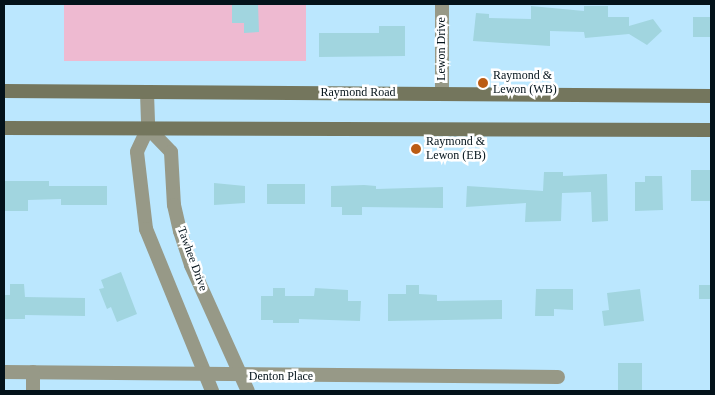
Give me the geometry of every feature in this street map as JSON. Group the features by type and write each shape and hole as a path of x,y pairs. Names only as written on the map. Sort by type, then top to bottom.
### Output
{"main road":[{"name":"Raymond Road","path":"4,91 711,96"},
{"path":"4,128 711,130"}],"street":[{"name":"Lewon Drive","path":"442,4 442,94"},
{"path":"147,93 148,128 137,152 146,229 212,391"},
{"name":"Tawhee Drive","path":"148,128 171,152 174,205 180,231 191,265 248,391"},
{"name":"Denton Place","path":"4,372 205,376 558,377"},
{"path":"33,372 33,391"}],"shaded area":[{"path":"64,4 306,4 306,61 64,61"}],"building":[{"path":"232,4 258,4 259,32 244,33 244,23 232,23"},
{"path":"531,6 584,11 584,6 608,6 608,17 629,17 629,26 653,19 662,31 647,45 629,34 585,38 584,32 550,31 550,46 473,41 476,13 489,14 489,18 531,19"},
{"path":"693,17 711,17 711,37 693,37"},
{"path":"379,26 405,26 405,56 319,57 319,33 379,33"},
{"path":"691,170 711,170 711,201 691,201"},
{"path":"544,172 563,172 563,176 607,174 608,221 592,222 591,192 562,193 561,221 525,222 526,203 466,207 467,186 543,191"},
{"path":"645,176 662,176 663,210 635,211 635,182 645,182"},
{"path":"4,181 49,181 49,186 107,186 107,205 61,205 61,199 28,200 28,211 4,211"},
{"path":"214,183 245,186 245,203 214,205"},
{"path":"267,184 305,184 305,204 267,204"},
{"path":"331,186 376,186 376,189 443,187 443,208 362,207 362,215 342,215 342,207 331,207"},
{"path":"121,272 137,314 117,322 111,307 107,309 99,289 104,288 101,280"},
{"path":"10,284 24,284 25,297 85,298 85,316 25,315 25,319 4,319 4,295 10,295"},
{"path":"406,285 419,285 419,294 437,295 437,301 502,300 502,319 388,321 388,294 406,294"},
{"path":"699,285 711,285 711,299 699,299"},
{"path":"273,288 285,288 285,296 314,296 315,288 348,290 348,301 361,301 360,321 299,319 299,323 273,323 273,320 261,320 261,296 273,296"},
{"path":"536,289 573,289 573,310 554,309 554,316 535,316"},
{"path":"640,289 644,321 604,326 602,311 609,310 607,293"},
{"path":"618,363 642,363 642,391 618,391"}],"place":[{"name":"Raymond & Lewon (WB)","path":"483,83"},
{"name":"Raymond & Lewon (EB)","path":"416,149"}]}
